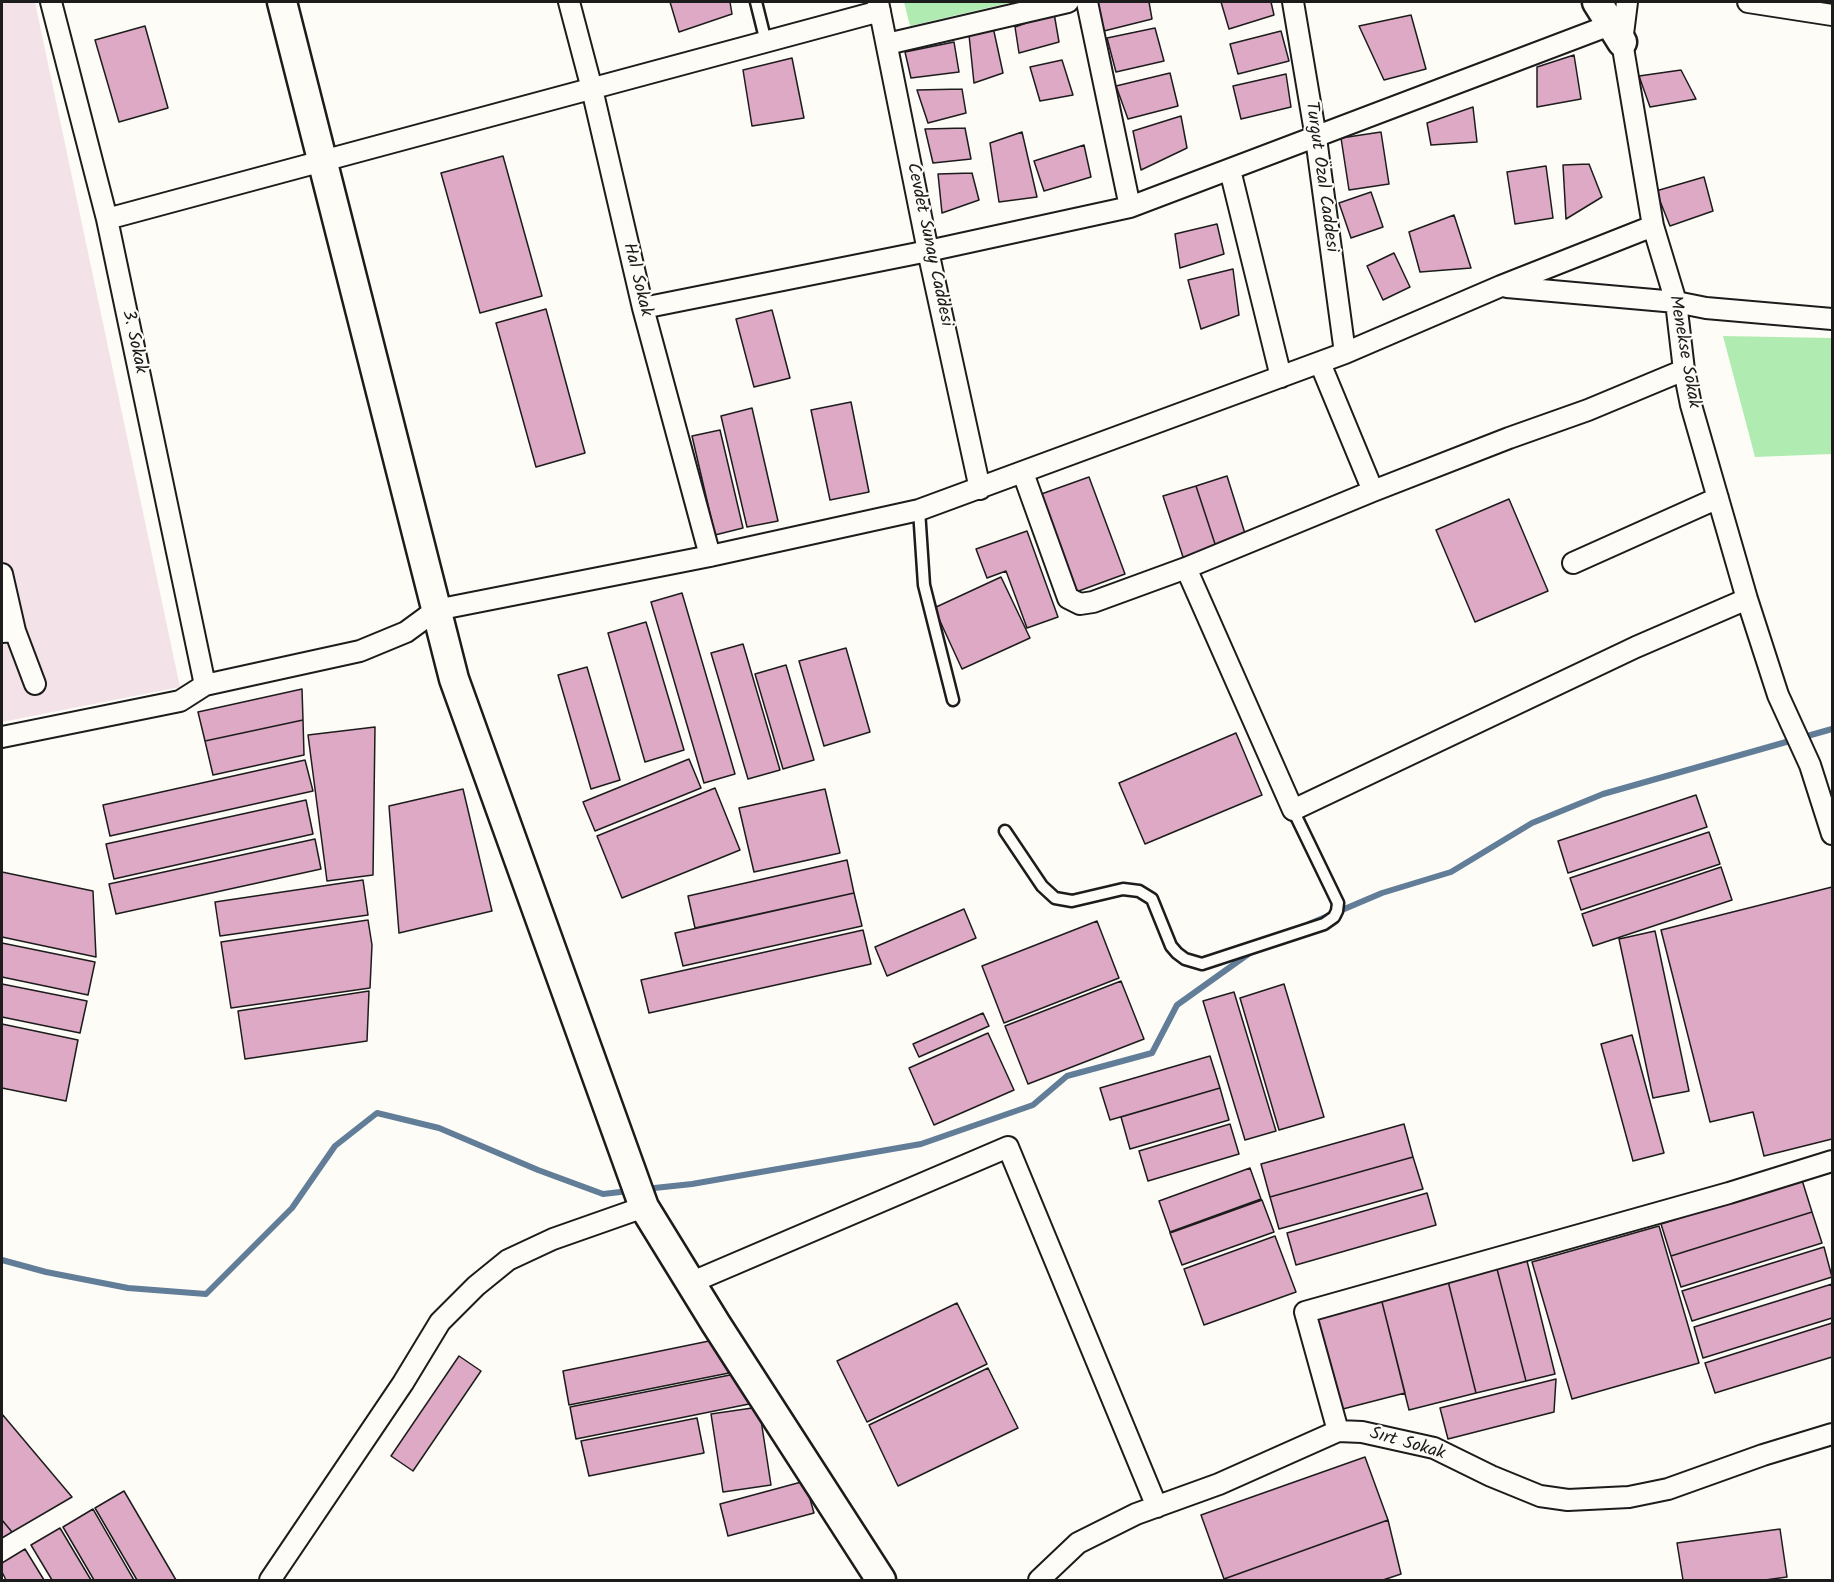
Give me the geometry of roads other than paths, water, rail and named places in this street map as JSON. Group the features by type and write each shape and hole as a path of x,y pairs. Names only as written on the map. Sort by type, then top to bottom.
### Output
{"street":[{"name":"3. Sokak","path":"51,2 107,219 205,685"},
{"path":"282,2 453,679 644,1207 690,1283 881,1581"},
{"name":"Hal Sokak","path":"569,2 592,89 643,308 710,556"},
{"path":"887,44 1068,2"},
{"path":"1087,2 1130,207"},
{"name":"Turgut Özal Caddesi","path":"1293,2 1316,138 1345,353"},
{"name":"Menekse Sokak","path":"1627,2 1610,23 1653,226 1676,302 1684,370 1691,405 1747,599 1778,695 1810,765 1833,834"},
{"path":"1748,2 1833,15"},
{"path":"107,219 766,42 879,6"},
{"name":"Cevdet Sunay Caddesi","path":"879,6 928,251 980,489"},
{"path":"643,308 928,251 1130,207 1316,138 1610,23"},
{"path":"1230,170 1281,377"},
{"path":"2,737 180,701 205,685 360,651 406,632 436,610 710,556 920,510 1320,363 1501,286 1653,226"},
{"path":"1501,286 1833,319"},
{"path":"1320,363 1373,491"},
{"path":"1023,473 1068,598 1080,604 1093,602 1186,568 1373,491 1588,410 1684,370"},
{"path":"1573,563 1718,498"},
{"path":"1186,568 1293,810 1636,647 1747,599"},
{"path":"2,574 8,632 34,684"},
{"path":"690,1283 1008,1147 1157,1507"},
{"path":"1338,1431 1305,1312 1706,1200 1833,1161"},
{"path":"270,1581 403,1383 440,1322 476,1286 508,1260 553,1239 644,1207"},
{"name":"Sırt Sokak","path":"1039,1581 1078,1543 1136,1514 1219,1484 1338,1431 1362,1432 1434,1448 1491,1476 1540,1496 1568,1500 1629,1497 1668,1488 1763,1455 1833,1434"}],"lane":[{"path":"756,2 766,42"},
{"path":"920,510 924,585 953,700"},
{"path":"1005,831 1042,886 1055,898 1072,902 1123,889 1139,891 1152,899 1171,946 1177,953 1185,959 1202,964 1324,924 1334,917 1338,903 1293,810"}],"waterway":[{"path":"1309,924 1382,893 1451,872 1532,823 1603,794 1832,729"},
{"path":"645,1189 692,1184 921,1144 1033,1105 1067,1076 1152,1053 1177,1005 1254,950"},
{"path":"2,1260 46,1272 128,1288 206,1294 292,1208 335,1146 377,1113 439,1128 538,1170 603,1194 629,1191"}]}
